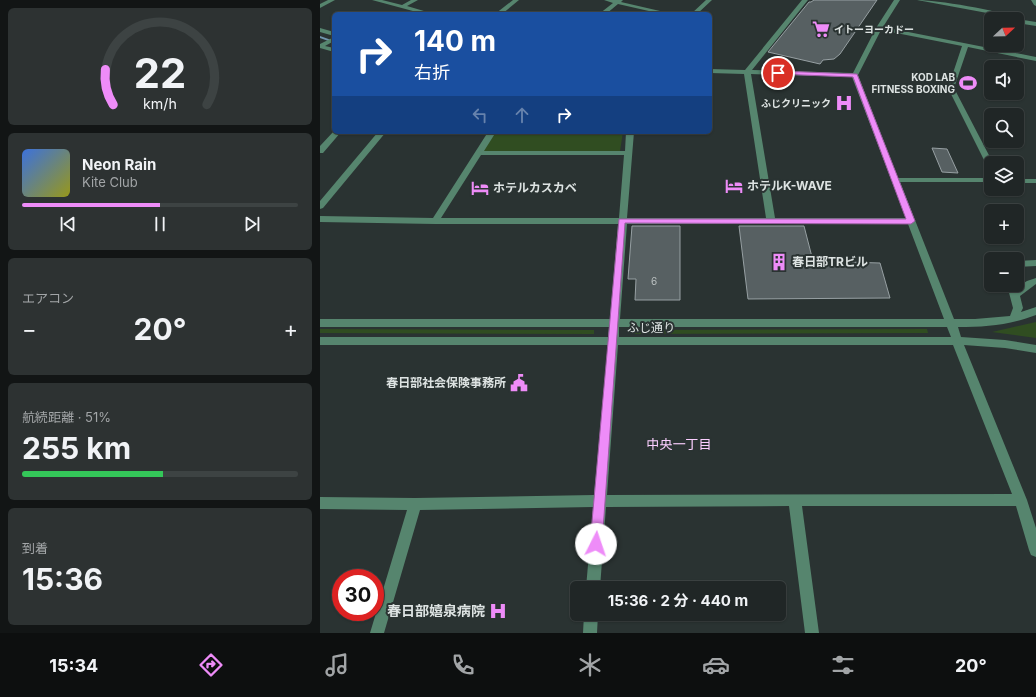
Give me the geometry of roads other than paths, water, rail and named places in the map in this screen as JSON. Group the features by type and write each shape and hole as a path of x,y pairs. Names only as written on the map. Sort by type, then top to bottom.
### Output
{"street":[{"path":"320,6 332,0"},
{"path":"375,0 423,12"},
{"path":"402,7 415,0"},
{"path":"501,12 516,0"},
{"path":"607,0 618,1 662,12"},
{"path":"696,12 709,0"},
{"path":"771,221 747,72 805,0"},
{"path":"896,0 879,28 855,75 957,341 1021,500 1036,550"},
{"path":"920,0 984,14"},
{"path":"1034,0 1036,4"},
{"path":"604,12 618,1"},
{"path":"1024,22 1036,24"},
{"path":"879,28 984,50"},
{"path":"320,30 332,33"},
{"path":"322,45 332,40"},
{"path":"322,45 332,49"},
{"path":"965,46 951,88 986,156"},
{"path":"997,52 1036,59"},
{"path":"712,71 855,75"},
{"path":"320,151 335,134"},
{"path":"320,206 380,134"},
{"path":"436,221 491,134"},
{"path":"593,581 630,134"},
{"path":"479,153 628,153"},
{"path":"895,180 984,180"},
{"path":"1024,181 1036,181"},
{"path":"320,220 911,221"},
{"path":"1024,264 1036,263"},
{"path":"1024,285 1036,281"},
{"path":"1014,318 1018,308 1015,292"},
{"name":"ふじ通り","path":"320,323 975,323 1014,318 1036,311"},
{"name":"ふじ通り","path":"320,341 984,341 1033,350"},
{"path":"320,504 599,501 1021,500"},
{"path":"795,501 812,633"},
{"path":"377,633 415,504"},
{"path":"590,633 591,621"}],"waterway":[{"path":"320,37 332,41"}],"place":[{"name":"イトーヨーカドー","path":"821,29"},
{"name":"KOD LAB FITNESS BOXING","path":"968,83"},
{"name":"ふじクリニック","path":"844,103"},
{"name":"ホテルK-WAVE","path":"734,186"},
{"name":"ホテルカスカベ","path":"480,188"},
{"name":"春日部TRビル","path":"779,262"},
{"name":"春日部社会保険事務所","path":"519,383"},
{"name":"春日部嬉泉病院","path":"498,611"}],"district":[{"name":"中央一丁目","path":"679,444"}]}
